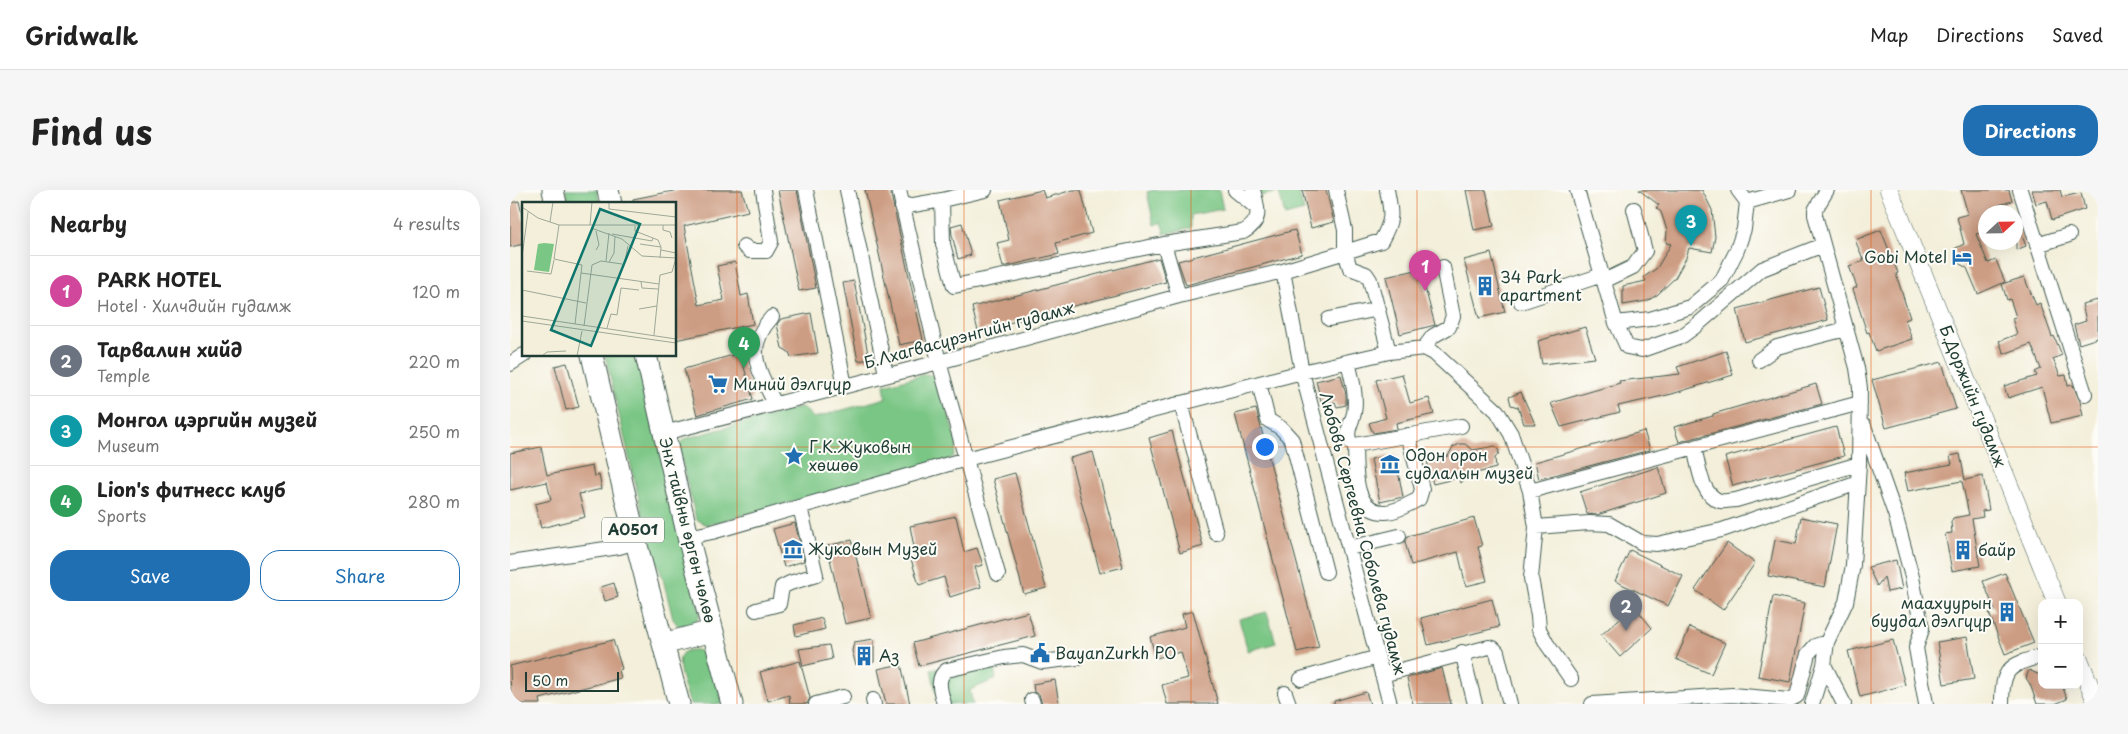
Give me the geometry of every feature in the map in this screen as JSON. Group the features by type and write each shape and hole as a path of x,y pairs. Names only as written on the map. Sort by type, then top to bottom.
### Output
{"highway":[{"name":"A0501","path":"592,356 636,542 679,704"},
{"name":"Энх тайвны өргөн чөлөө","path":"646,356 688,537 732,704"},
{"path":"663,644 712,630"}],"main road":[{"name":"Б.Доржийн гудамж","path":"1889,190 2055,599"},
{"path":"2083,669 2097,704"}],"street":[{"path":"744,246 750,251 766,251 771,242 763,190"},
{"path":"806,190 845,386"},
{"path":"847,190 886,374"},
{"path":"899,190 939,362 998,574"},
{"path":"902,207 985,190"},
{"path":"1235,190 1257,208"},
{"path":"942,200 943,244 954,286 1164,244 1244,232 1253,227 1259,216 1253,190"},
{"path":"1336,190 1345,230 1345,252 1350,268 1366,274 1370,280 1390,352"},
{"name":"Б.Лхагвасүрэнгийн гудамж","path":"664,433 886,374 939,362 1179,296 1283,271 1381,241 1390,224 1391,207 1387,190"},
{"path":"1577,190 1616,323 1627,347 1642,350 1682,336 1762,268 1823,245"},
{"path":"1616,323 1650,319 1690,306 1722,280 1737,250 1744,229 1747,202 1738,190"},
{"path":"1747,202 1790,190"},
{"path":"1812,704 1824,665 1828,642 1846,602 1854,565 1860,464 1860,410 1856,368 1815,215 1815,210 1827,190"},
{"path":"2020,190 2085,394"},
{"path":"1521,302 1634,267 1645,251 1634,210"},
{"path":"2038,245 2069,235"},
{"path":"1164,244 1179,296"},
{"path":"1424,348 1434,336 1449,327 1453,316 1443,268"},
{"name":"Любовь Сергеевна Соболева гудамж","path":"1283,271 1302,372 1390,704"},
{"path":"1329,319 1379,309"},
{"path":"772,317 758,334 756,354 763,379 775,404"},
{"path":"1759,360 1777,348 1846,329"},
{"path":"688,537 712,532 966,459 1181,403 1390,352 1424,348 1434,353 1497,411 1511,434 1530,491 1536,527 1531,578 1539,629 1546,644 1571,679"},
{"path":"510,364 522,356"},
{"path":"1348,362 1355,395 1354,413 1348,438 1351,443 1356,445 1461,426"},
{"path":"1259,383 1268,420 1281,428 1292,440 1326,572"},
{"path":"1181,403 1216,533"},
{"path":"1530,491 1694,448 1860,410"},
{"path":"1860,410 1895,514 1912,577 1922,629 1916,648 1926,704"},
{"path":"1356,445 1358,487 1363,501 1372,509 1386,512 1419,499 1422,489 1408,435"},
{"path":"1694,448 1704,486 1710,495 1721,501 1736,500 1860,464"},
{"path":"1536,527 1589,523 1609,524 1642,543 1657,544 1722,530 1858,483"},
{"path":"756,610 779,604 782,587 816,575 800,507"},
{"path":"1349,548 1400,536"},
{"path":"510,564 619,547 636,542"},
{"path":"1592,704 1732,695 1790,700 1797,696 1808,654 1815,646 1828,642"},
{"path":"1382,675 1489,646 1497,652 1510,704"},
{"path":"1462,652 1475,704"},
{"path":"944,704 939,680 947,670 1004,657 1023,655 1042,662 1077,658"},
{"path":"1300,679 1378,657"},
{"path":"2002,704 2002,685 2007,672 2018,663 2038,657"},
{"path":"1824,665 1844,704"},
{"path":"816,704 843,697"}],"green space":[{"path":"565,190 597,190 600,202 568,202"},
{"path":"1154,190 1219,190 1223,209 1191,215 1191,228 1164,234 1162,222 1154,225 1147,192"},
{"path":"1260,190 1298,190 1304,211 1285,216 1279,192 1261,196"},
{"path":"605,356 636,356 700,613 695,626 679,627 673,619 663,579 647,533"},
{"path":"926,374 936,377 940,383 957,445 954,456 950,459 707,525 696,519 679,449 679,445 684,439 802,407 814,418 886,398 884,385"},
{"path":"1267,612 1276,643 1248,651 1239,619"},
{"path":"696,650 705,652 711,659 723,704 690,704 681,676 679,661 684,652"},
{"path":"992,658 996,679 970,690 973,704 939,704 931,670"}],"building":[{"path":"678,190 742,190 748,211 684,226 699,305 724,300 717,266 735,262 741,296 748,294 753,324 676,340 676,202 633,202 633,199"},
{"path":"778,190 797,190 816,288 799,291"},
{"path":"865,190 890,190 923,340 899,345"},
{"path":"1042,190 1045,198 1073,190 1081,190 1092,233 1056,243 1059,254 1003,267 997,243 1009,240 1000,200"},
{"path":"1302,190 1326,190 1334,222 1311,228"},
{"path":"1466,190 1486,190 1494,226 1474,230"},
{"path":"1639,190 1702,190 1712,210 1715,237 1712,252 1689,248 1686,258 1675,278 1657,295 1647,301 1623,305 1623,286 1646,281 1644,277 1657,268 1671,244 1666,243 1667,231 1661,212 1656,208 1659,205"},
{"path":"1961,190 2009,190 2012,201 1999,205 1978,205 1978,233 1976,234 1978,250 1983,250 1988,263 1996,260 2005,282 1978,294 1967,268 1960,264 1954,249 1964,244 1957,217 1968,214"},
{"path":"2032,190 2060,190 2062,197 2081,193 2085,209 2052,220 2047,201 2036,204"},
{"path":"519,201 522,214 522,244 510,247 510,203"},
{"path":"962,223 971,255 958,259 951,226"},
{"path":"1295,230 1302,254 1186,285 1178,261"},
{"path":"1881,230 1898,273 1896,274 1910,318 1905,320 1912,339 1876,351 1869,332 1867,333 1853,289 1857,287 1849,266 1864,261 1855,240"},
{"name":"34 Park apartment","path":"1491,253 1505,312 1479,318 1464,260"},
{"path":"1159,258 1166,282 978,331 972,307"},
{"path":"1420,269 1435,325 1400,334 1386,277"},
{"path":"2024,277 2036,305 2040,303 2052,337 2054,336 2062,355 2053,359 2060,376 2066,375 2068,386 2073,385 2080,401 2083,416 2051,423 2042,387 2008,398 2004,386 2037,376 2035,372 2041,369 2031,344 2004,354 1999,341 2017,334 2012,318 2016,317 2010,299 2007,300 2002,284"},
{"path":"854,281 869,359 858,361 843,283"},
{"path":"1819,287 1828,320 1745,342 1737,309"},
{"path":"2098,300 2098,338 2079,344 2074,325 2086,321 2082,304"},
{"path":"811,313 818,353 791,357 789,352 782,348 777,324 781,319"},
{"path":"1585,327 1595,358 1542,364 1538,341"},
{"path":"1726,351 1733,375 1672,394 1618,406 1620,412 1561,427 1551,403 1620,383 1619,381 1680,374 1677,367"},
{"name":"Миний дэлгүүр","path":"740,353 753,399 697,415 684,369"},
{"path":"1942,362 1956,409 1886,428 1872,380"},
{"path":"567,363 579,407 566,410 555,366"},
{"path":"1402,374 1410,403 1429,398 1434,414 1396,423 1397,429 1373,433 1369,423 1386,418 1376,380"},
{"path":"1341,375 1346,395 1346,405 1337,407 1335,402 1322,405 1316,381"},
{"path":"1816,384 1822,404 1679,442 1674,427"},
{"path":"1521,392 1535,424 1524,424 1518,407 1511,405 1509,397"},
{"path":"1256,409 1319,647 1297,652 1235,414"},
{"path":"1836,427 1844,456 1733,486 1725,457"},
{"path":"1172,431 1203,546 1180,553 1149,438"},
{"path":"1644,431 1650,450 1539,479 1535,462"},
{"path":"1465,444 1473,450 1495,446 1499,451 1495,458 1496,468 1469,475 1461,483 1458,478 1433,484 1427,461 1448,456 1453,447"},
{"path":"541,447 547,475 592,466 594,476 599,475 602,489 579,494 585,517 541,528 535,504 551,500 547,482 510,490 510,453"},
{"path":"1093,452 1123,567 1100,573 1070,458"},
{"path":"1960,454 1965,480 1983,476 1989,510 1982,511 1983,517 1972,519 1980,566 1952,571 1945,534 1952,533 1951,522 1953,518 1969,515 1962,481 1908,491 1904,473 1952,464 1950,456"},
{"path":"1395,455 1403,497 1380,502 1371,459"},
{"path":"1658,467 1666,493 1597,515 1587,514 1580,492"},
{"path":"1015,473 1046,588 1024,594 993,479"},
{"path":"956,516 964,552 977,548 983,565 975,567 981,587 950,597 944,577 919,585 911,559 916,558 910,526"},
{"path":"1801,517 1837,524 1825,587 1768,576 1775,540 1796,544"},
{"path":"1474,518 1482,546 1478,547 1487,581 1466,586 1458,552 1411,565 1405,542 1408,536"},
{"name":"Жуковын Музей","path":"795,523 804,561 784,567 773,529"},
{"path":"852,540 871,618 845,624 827,546"},
{"path":"1727,543 1755,563 1723,610 1695,590"},
{"path":"1630,550 1683,576 1668,606 1615,581"},
{"path":"1896,560 1902,589 1887,592 1884,577 1877,586 1868,567"},
{"name":"маахуурын буудал дэлгүүр","path":"2005,573 2034,643 2005,654 1989,613 1995,611 1983,581"},
{"path":"614,583 618,597 605,601 601,587"},
{"path":"1773,596 1805,603 1790,682 1758,676"},
{"path":"1492,599 1499,627 1428,645 1421,618"},
{"path":"1634,606 1652,628 1620,657 1601,635"},
{"path":"1193,611 1218,704 1167,704 1162,685 1188,678 1181,652 1156,658 1150,637 1185,627 1182,614"},
{"path":"1028,612 1035,636 919,666 913,643"},
{"path":"822,618 825,629 796,636 794,625"},
{"path":"1690,627 1725,643 1711,674 1676,659"},
{"path":"1967,637 1974,679 1944,684 1937,642"},
{"name":"Аз","path":"874,639 874,662 856,665 852,651 854,642"},
{"path":"613,640 622,669 619,670 621,678 540,699 541,704 511,704 510,666"},
{"path":"1893,640 1905,685 1860,697 1848,651"},
{"path":"829,645 832,659 803,666 799,649"},
{"path":"800,661 810,698 807,704 790,704 789,695 768,701 760,672"},
{"path":"901,664 910,704 886,704 878,669"},
{"path":"1442,668 1451,704 1413,704 1407,678"},
{"path":"2029,670 2038,674 2038,689 2063,689 2067,699 2055,704 2037,704 2026,678"},
{"path":"1055,680 1059,704 1042,704 1039,694 1034,692 1033,684"},
{"path":"1366,692 1370,704 1334,704 1334,701"}],"place":[{"name":"Монгол цэргийн музей","path":"1691,246"},
{"name":"Gobi Motel","path":"1962,257"},
{"name":"34 Park apartment","path":"1485,286"},
{"name":"PARK HOTEL","path":"1425,291"},
{"name":"Lion's фитнесс клуб","path":"744,368"},
{"name":"Миний дэлгүүр","path":"718,384"},
{"name":"Г.К.Жуковын хөшөө","path":"794,456"},
{"name":"Одон орон судлалын музей","path":"1390,464"},
{"name":"Жуковын Музей","path":"793,549"},
{"name":"байр","path":"1963,550"},
{"name":"маахуурын буудал дэлгүүр","path":"2007,612"},
{"name":"Тарвалин хийд","path":"1626,631"},
{"name":"BayanZurkh PO","path":"1040,653"},
{"name":"Аз","path":"864,656"}]}
